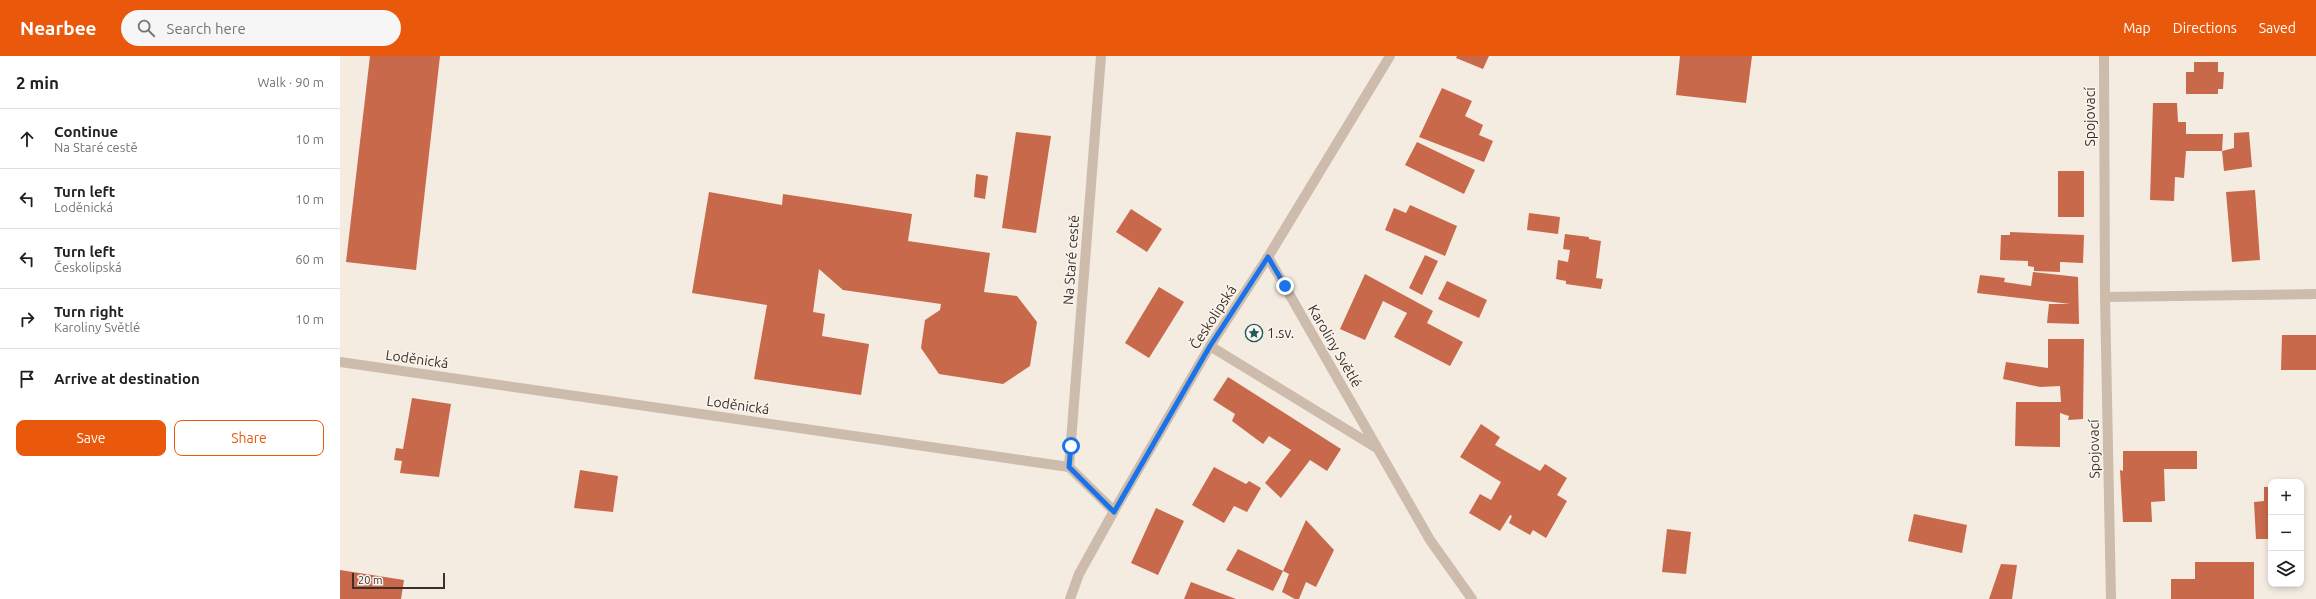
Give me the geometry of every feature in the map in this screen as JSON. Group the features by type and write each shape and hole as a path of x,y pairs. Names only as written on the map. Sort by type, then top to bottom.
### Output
{"street":[{"name":"Na Staré cestě","path":"1069,467 1101,56"},
{"name":"Českolipská","path":"1070,599 1080,574 1114,512 1210,346 1268,257 1390,56"},
{"name":"Spojovací","path":"2104,56 2104,297 2111,599"},
{"name":"Karoliny Světlé","path":"1268,257 1430,540 1472,599"},
{"path":"2104,297 2316,294"},
{"name":"Karoliny Světlé","path":"1210,346 1377,448"},
{"name":"Loděnická","path":"340,362 1069,467"},
{"path":"1069,467 1114,512"}],"building":[{"path":"370,56 440,56 416,270 346,262"},
{"path":"1457,56 1489,56 1483,69 1456,58"},
{"path":"1680,56 1752,56 1746,103 1676,95"},
{"path":"2194,62 2218,62 2218,72 2224,72 2223,89 2218,89 2218,94 2186,94 2186,72 2194,72"},
{"path":"1442,88 1472,101 1465,116 1483,125 1479,135 1493,141 1484,162 1419,137"},
{"path":"2153,103 2177,103 2178,122 2186,122 2186,134 2223,134 2222,151 2186,151 2184,178 2175,177 2174,201 2150,200"},
{"path":"1016,132 1051,136 1036,233 1002,228"},
{"path":"2249,132 2252,167 2224,171 2222,151 2234,148 2234,133"},
{"path":"1417,142 1475,170 1464,194 1405,165"},
{"path":"2058,171 2084,171 2084,217 2058,217"},
{"path":"976,174 988,176 985,199 974,197"},
{"path":"2255,190 2260,260 2232,262 2226,192"},
{"path":"709,192 782,205 783,194 912,214 908,241 990,253 984,292 1017,296 1037,322 1030,366 1003,384 939,374 921,348 925,320 940,310 941,304 843,290 819,269 813,312 825,314 822,336 869,344 861,395 754,379 767,305 692,293"},
{"path":"1410,205 1457,226 1445,256 1385,230 1394,208 1406,213"},
{"path":"1131,209 1162,229 1147,252 1116,232"},
{"path":"1529,213 1560,217 1558,234 1527,230"},
{"path":"2010,232 2084,235 2083,263 2060,262 2060,272 2034,271 2034,267 2028,266 2028,261 2000,260 2001,235 2010,235"},
{"path":"1565,234 1589,237 1589,239 1601,241 1596,278 1603,279 1601,289 1566,284 1566,281 1556,279 1558,260 1568,262 1570,250 1563,249"},
{"path":"1425,255 1438,261 1422,295 1409,288"},
{"path":"2033,272 2078,277 2079,324 2047,323 2049,304 2070,304 1977,293 1980,275 2005,278 2004,282 2031,286"},
{"path":"1365,274 1433,311 1427,323 1463,342 1450,366 1394,337 1407,313 1383,301 1365,340 1340,329"},
{"path":"1447,281 1487,300 1479,318 1438,299"},
{"path":"1159,287 1184,302 1149,358 1125,343"},
{"path":"2282,335 2316,335 2316,370 2281,370"},
{"path":"2048,339 2084,339 2083,419 2068,420 2069,416 2060,413 2060,447 2015,446 2016,402 2061,402 2060,386 2040,387 2003,379 2006,362 2048,368"},
{"path":"1228,377 1341,449 1327,471 1310,460 1281,498 1265,483 1291,450 1269,436 1263,444 1232,421 1235,414 1213,400"},
{"path":"412,398 451,404 439,477 400,473 402,461 394,460 396,448 403,449"},
{"path":"1481,424 1500,437 1495,445 1540,471 1545,464 1567,478 1557,495 1567,501 1546,538 1533,530 1530,535 1509,523 1512,516 1510,515 1500,531 1469,513 1480,494 1491,500 1501,482 1460,457"},
{"path":"2123,451 2197,451 2197,469 2164,469 2165,501 2151,502 2152,522 2123,522 2120,470 2123,471"},
{"path":"1214,467 1246,484 1249,481 1261,488 1247,512 1234,506 1224,523 1192,505"},
{"path":"580,470 618,476 613,512 574,508"},
{"path":"2264,487 2268,487 2268,539 2256,539 2254,502 2264,501"},
{"path":"1156,508 1184,521 1158,575 1131,563"},
{"path":"1914,514 1967,525 1962,553 1908,541"},
{"path":"1306,520 1334,550 1316,587 1306,582 1299,599 1295,599 1282,592 1289,574 1283,571"},
{"path":"1667,529 1691,532 1686,574 1662,572"},
{"path":"1238,549 1283,571 1273,591 1226,570"},
{"path":"2195,562 2254,562 2254,599 2171,599 2171,579 2195,579"},
{"path":"2001,564 2017,565 2012,599 1989,599"},
{"path":"340,570 404,580 401,599 340,599"},
{"path":"1191,582 1236,599 1184,599"}],"place":[{"name":"1.sv.","path":"1254,333"}],"route":[{"path":"1071,446 1069,467 1114,512 1210,346 1268,257 1285,286"}]}
